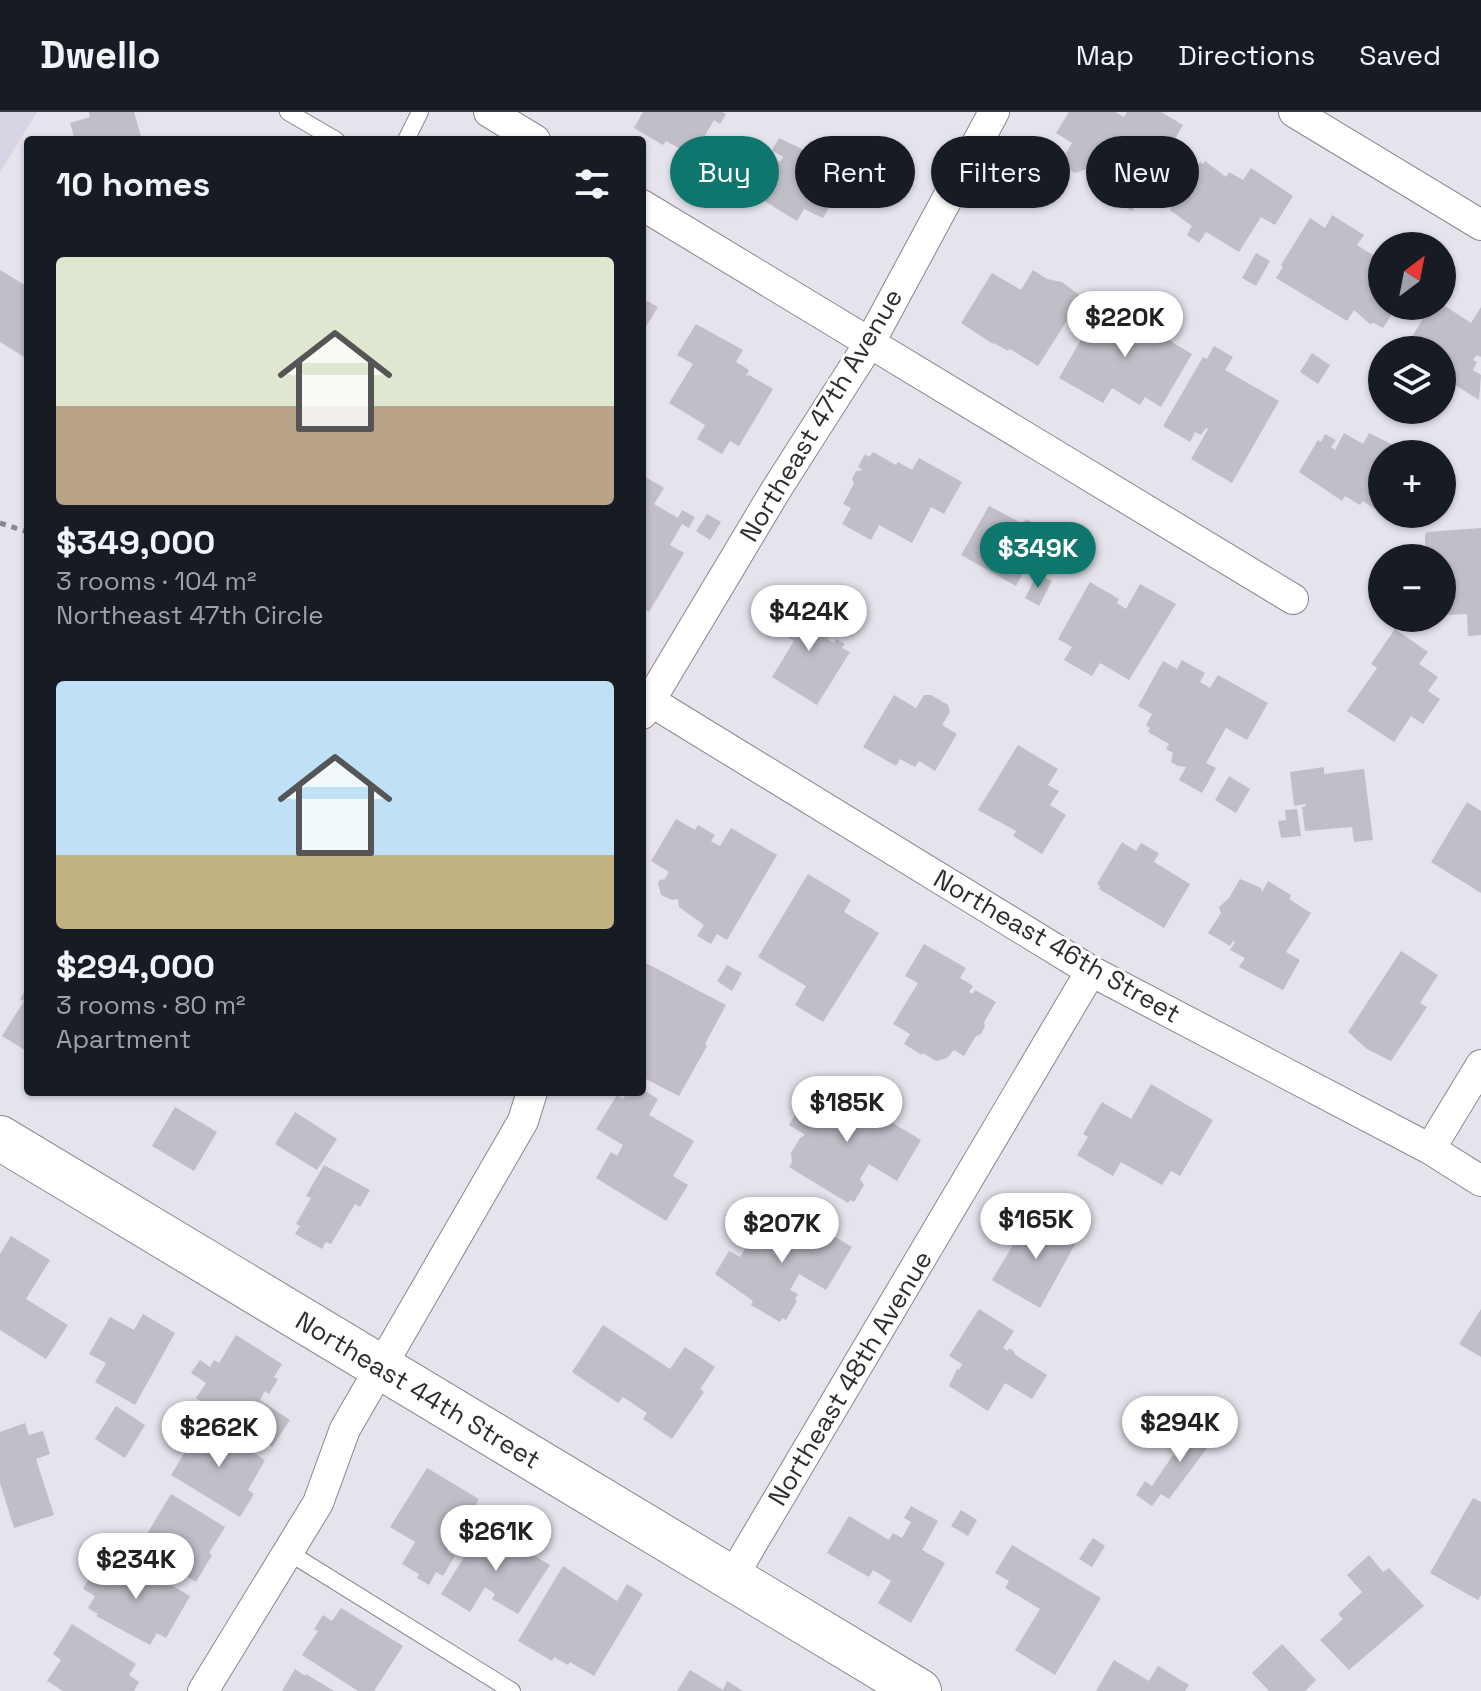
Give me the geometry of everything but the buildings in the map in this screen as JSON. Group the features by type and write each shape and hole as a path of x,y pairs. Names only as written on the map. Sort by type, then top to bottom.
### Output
{"street":[{"path":"489,112 528,136"},
{"name":"Northeast 47th Avenue","path":"646,701 869,344 994,112"},
{"path":"1294,112 1481,225"},
{"path":"646,207 1293,599"},
{"name":"Northeast 46th Street","path":"646,705 1091,971 1430,1149 1481,1181"},
{"name":"Northeast 48th Avenue","path":"731,1579 1091,971"},
{"path":"1430,1149 1481,1065"},
{"path":"203,1691 318,1503 345,1429 523,1121 531,1096"},
{"name":"Northeast 44th Street","path":"0,1138 919,1691"}],"lane":[{"path":"288,112 329,136"},
{"path":"408,136 420,112"},
{"path":"288,1552 512,1691"}],"path":[{"path":"0,523 24,531"}],"shaded area":[{"path":"0,112 37,112 0,172"}]}
